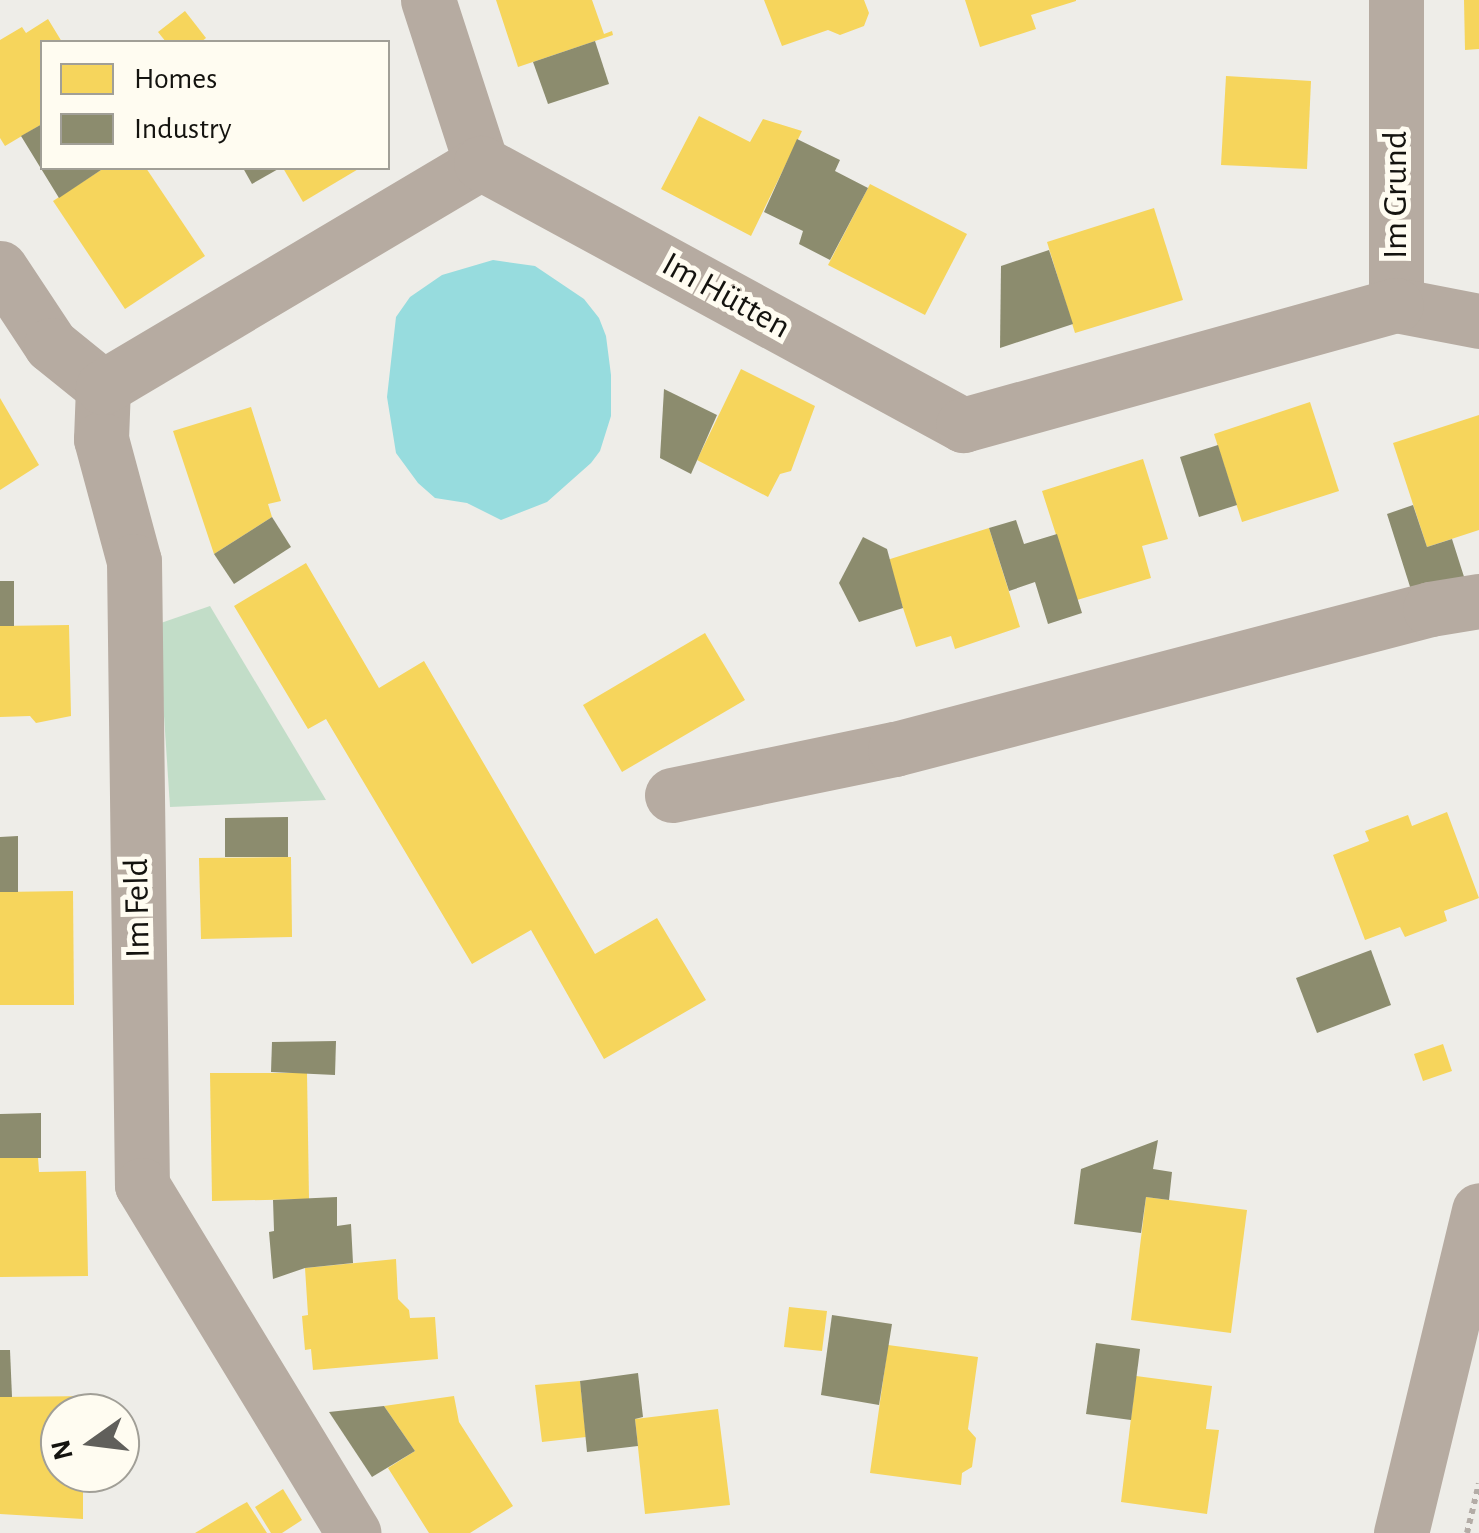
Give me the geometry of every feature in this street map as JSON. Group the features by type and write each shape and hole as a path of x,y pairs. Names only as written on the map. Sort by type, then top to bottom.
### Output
{"street":[{"path":"0,268 50,346 103,388 482,163 428,0"},
{"name":"Im Grund","path":"1396,0 1396,306 1479,321"},
{"name":"Im Hütten","path":"482,163 963,425 1396,306"},
{"name":"Im Feld","path":"103,388 101,440 134,561 142,1185 354,1533"},
{"path":"672,795 896,749 1430,609 1479,601"},
{"path":"1402,1533 1479,1210"}],"path":[{"path":"1467,1533 1479,1483"}],"green space":[{"path":"210,606 326,800 170,807 158,624"}],"water":[{"path":"493,260 535,266 584,299 599,318 606,336 611,375 611,416 600,451 591,463 547,502 501,520 467,503 435,498 418,483 396,453 387,397 396,317 410,297 442,275"}],"building: Homes":[{"path":"496,0 592,0 604,34 612,31 613,35 518,67"},
{"path":"764,0 864,0 869,13 864,26 840,35 828,30 782,46"},
{"path":"965,0 1076,1 1031,15 1036,29 980,47"},
{"path":"1464,0 1479,0 1479,49 1465,50"},
{"path":"185,11 206,38 164,40 158,32"},
{"path":"48,19 61,40 40,40 40,125 5,146 0,138 0,40 22,27 26,33"},
{"path":"1226,76 1311,81 1307,169 1221,165"},
{"path":"699,116 750,142 763,119 802,131 751,236 661,189"},
{"path":"101,170 147,170 205,256 125,309 53,201"},
{"path":"284,170 357,170 303,202"},
{"path":"870,184 967,234 925,315 828,265"},
{"path":"1154,208 1183,300 1075,333 1047,242"},
{"path":"741,369 815,406 791,471 780,474 768,497 697,460"},
{"path":"0,398 39,465 0,490"},
{"path":"1310,402 1339,491 1242,522 1214,434"},
{"path":"251,407 281,501 268,504 272,517 214,554 173,431"},
{"path":"1479,415 1479,530 1427,547 1393,443"},
{"path":"1143,459 1168,539 1142,546 1151,578 1077,600 1042,491"},
{"path":"989,528 1020,627 955,649 951,636 916,647 887,560"},
{"path":"306,563 379,688 424,661 595,954 657,918 706,1000 604,1059 531,930 472,964 326,719 308,729 234,606"},
{"path":"69,625 71,716 36,723 30,716 0,717 0,626"},
{"path":"705,633 745,700 622,772 583,705"},
{"path":"1447,812 1479,898 1444,911 1447,921 1405,937 1400,927 1365,940 1333,855 1369,841 1365,831 1408,815 1412,826"},
{"path":"291,857 292,937 201,939 199,858"},
{"path":"73,891 74,1005 0,1005 0,892"},
{"path":"1443,1044 1452,1071 1423,1081 1414,1054"},
{"path":"210,1073 307,1073 309,1199 212,1201"},
{"path":"38,1157 39,1172 86,1171 88,1276 0,1277 0,1158"},
{"path":"1146,1197 1247,1210 1231,1333 1131,1320"},
{"path":"396,1259 398,1299 409,1310 410,1318 435,1317 438,1359 313,1370 311,1349 305,1350 302,1316 308,1315 305,1268"},
{"path":"789,1307 827,1311 822,1351 784,1347"},
{"path":"888,1345 978,1357 968,1429 976,1438 972,1467 962,1473 961,1485 870,1473"},
{"path":"1136,1376 1212,1386 1206,1429 1219,1430 1207,1514 1121,1502"},
{"path":"580,1381 586,1437 542,1442 535,1385"},
{"path":"454,1396 459,1422 513,1506 470,1533 429,1533 388,1468 415,1451 384,1406"},
{"path":"0,1397 40,1397 40,1493 83,1493 83,1519 0,1514"},
{"path":"718,1409 730,1505 645,1514 635,1419"},
{"path":"283,1489 302,1520 282,1533 271,1533 255,1507"},
{"path":"247,1502 267,1533 195,1533 238,1507"}],"building: Industry":[{"path":"595,41 609,84 548,104 533,62"},
{"path":"40,125 40,167 21,136"},
{"path":"797,139 840,160 835,171 868,188 830,260 799,244 803,231 764,212"},
{"path":"42,170 101,170 59,198"},
{"path":"244,170 276,170 252,184"},
{"path":"1049,250 1073,324 1000,348 1001,266"},
{"path":"664,389 717,415 691,474 660,458"},
{"path":"1218,445 1237,505 1199,517 1180,457"},
{"path":"1413,505 1427,547 1452,539 1466,583 1412,593 1387,514"},
{"path":"272,517 291,547 234,584 214,554"},
{"path":"1016,520 1024,544 1057,534 1082,613 1048,624 1035,582 1009,591 989,528"},
{"path":"863,537 887,549 903,608 859,622 839,583"},
{"path":"0,581 14,581 14,626 0,626"},
{"path":"288,817 288,857 225,857 225,818"},
{"path":"18,836 18,892 0,892 0,837"},
{"path":"1371,950 1391,1005 1317,1033 1296,978"},
{"path":"336,1041 335,1075 271,1072 272,1042"},
{"path":"41,1113 41,1158 0,1158 0,1114"},
{"path":"1158,1140 1153,1169 1172,1172 1169,1200 1146,1197 1141,1233 1074,1224 1081,1169"},
{"path":"337,1197 337,1226 351,1224 353,1263 305,1268 273,1279 269,1232 274,1231 273,1200"},
{"path":"832,1315 892,1324 879,1405 821,1395"},
{"path":"1096,1343 1140,1349 1131,1420 1086,1414"},
{"path":"0,1350 10,1350 12,1397 0,1397"},
{"path":"638,1373 643,1417 635,1419 638,1446 587,1452 580,1381"},
{"path":"384,1406 415,1451 372,1477 329,1412"}]}
